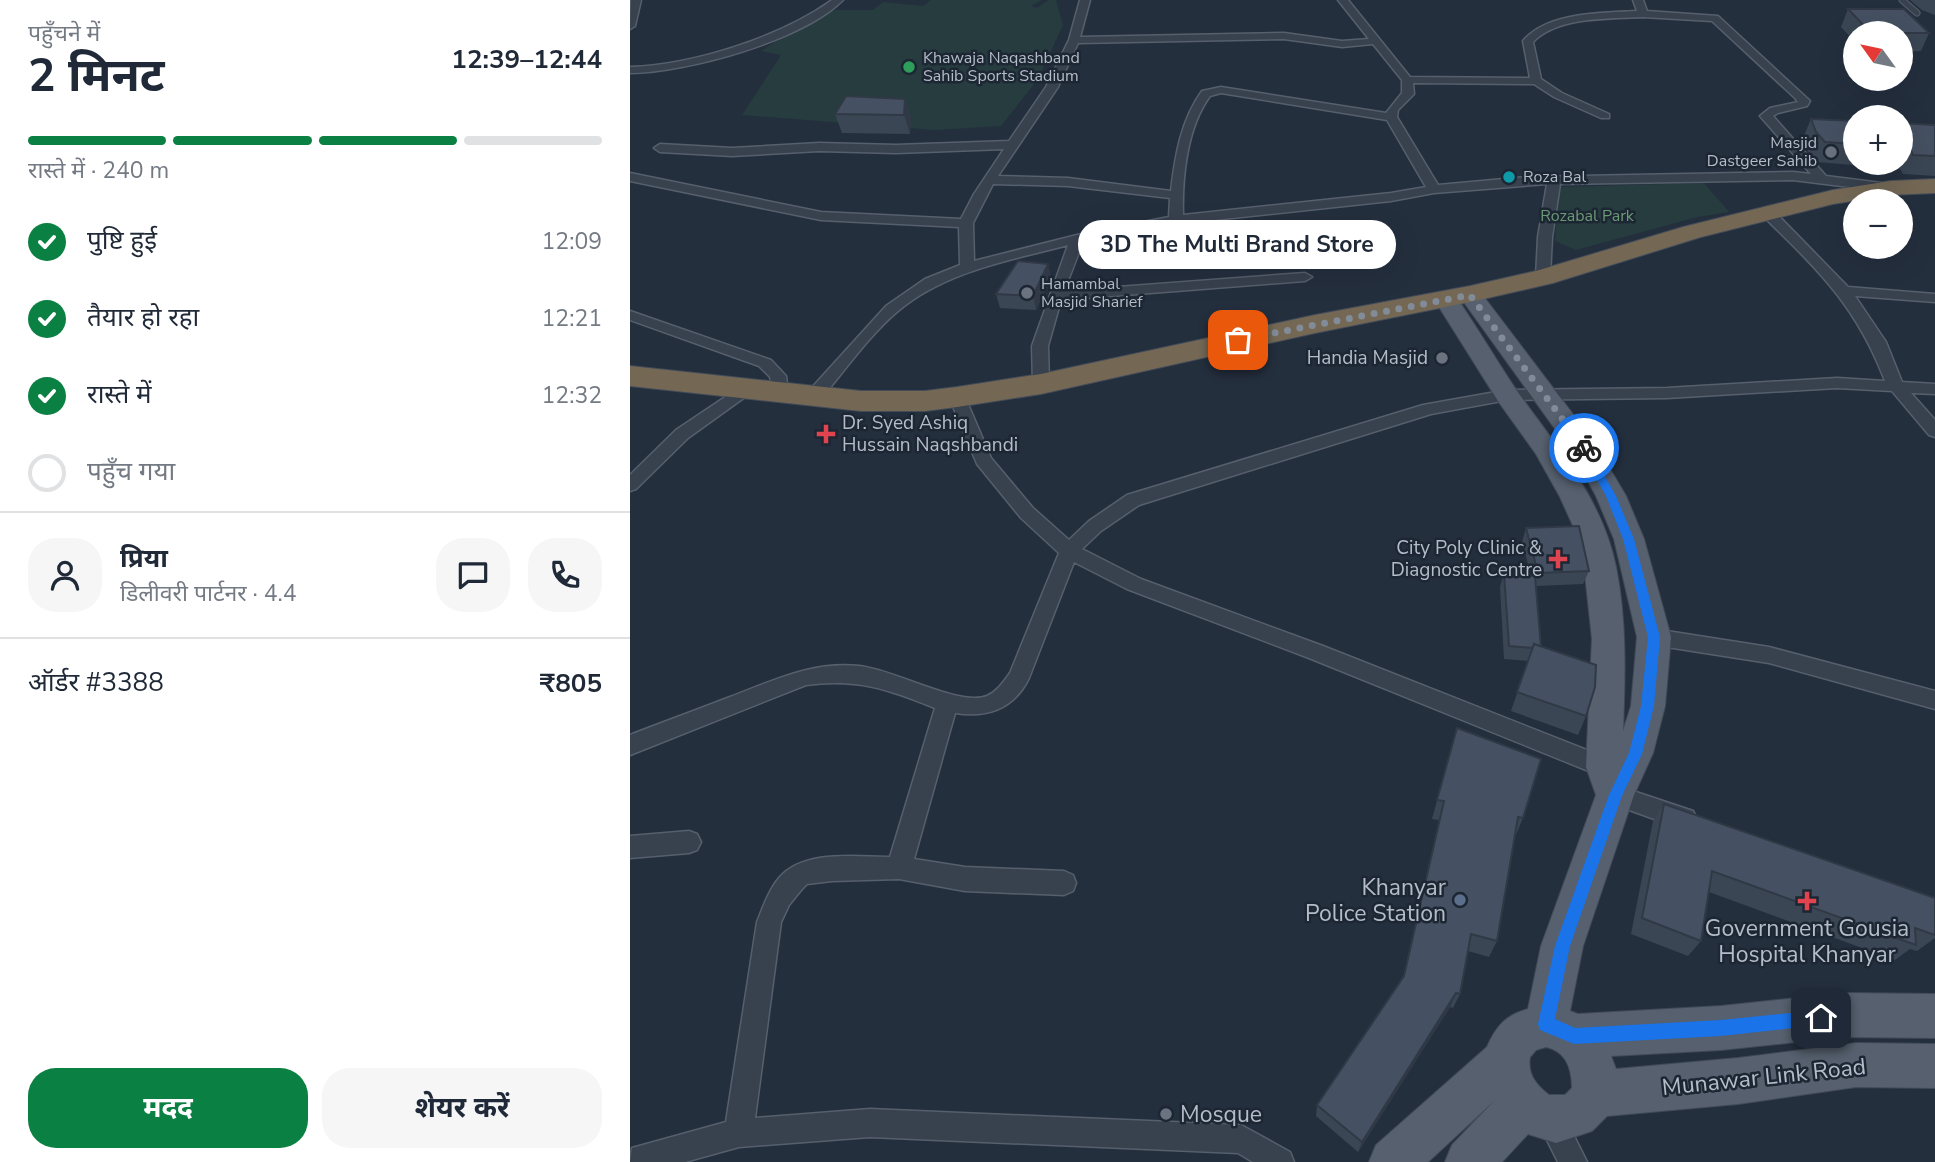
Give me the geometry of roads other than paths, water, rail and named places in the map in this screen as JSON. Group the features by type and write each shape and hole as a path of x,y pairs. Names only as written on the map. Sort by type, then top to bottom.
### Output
{"highway":[{"path":"630,376 813,397 897,402 957,397 1041,384 1543,278 1692,232 1858,192 1935,187"}],"main road":[{"path":"1458,297 1543,394 1584,449 1611,496 1629,539 1654,637 1648,706 1635,754 1610,781"},
{"path":"1458,297 1507,395 1547,449 1575,497 1589,528 1600,565 1609,639 1610,781 1562,946 1560,1030 1593,1064 1594,1094 1587,1106 1577,1115 1565,1120 1537,1113 1510,1084 1506,1060"},
{"path":"1393,1162 1506,1060 1514,1038 1534,1026 1560,1030 1721,1028 1845,1015 1935,1016"},
{"name":"Munawar Link Road","path":"1594,1094 1738,1081 1856,1065 1935,1066"},
{"path":"1469,1162 1537,1113"}],"street":[{"path":"630,26 636,0"},
{"path":"630,71 658,69 765,41 810,19 838,0"},
{"path":"967,267 966,223 989,180 1052,87 1074,40 1085,0"},
{"path":"1343,0 1407,80 1408,94 1393,109 1391,117 1434,189"},
{"path":"1638,0 1643,14"},
{"path":"1536,81 1528,41 1536,32 1589,18 1643,14 1710,17 1728,27 1804,101 1799,106 1774,110 1766,116 1820,177"},
{"path":"1074,40 1284,36 1342,44 1376,41"},
{"path":"1407,80 1536,81 1558,95 1605,116"},
{"path":"1175,220 1174,195 1187,136 1203,95 1210,91 1222,90 1391,117"},
{"path":"660,148 732,152 819,147 896,149 1012,145"},
{"path":"630,177 821,216 966,223"},
{"path":"813,397 891,309 930,282 967,267 1077,239 1175,220 1391,197 1434,189 1554,181 1820,177 1890,188"},
{"path":"989,180 1068,182 1174,195"},
{"path":"1543,278 1545,237 1554,181"},
{"path":"1767,212 1817,260 1844,291 1878,342 1895,385 1935,431"},
{"path":"1041,384 1040,346 1055,296 1077,239"},
{"path":"1055,296 1305,277"},
{"path":"1844,291 1935,298"},
{"path":"630,315 765,363 778,376 780,393"},
{"path":"630,745 793,682 826,673 857,672 881,677 947,703 989,706 1012,688 1019,678 1069,551 1095,526 1133,500 1429,409 1507,395 1667,393 1837,383 1935,389"},
{"path":"630,485 682,434 746,388"},
{"path":"957,397 983,460 1027,513 1069,551 1134,584 1316,652 1705,825"},
{"path":"1654,637 1769,655 1935,700"},
{"path":"899,868 947,703"},
{"path":"630,847 689,842"},
{"path":"739,1133 769,922 788,885 801,874 899,868 965,879 1064,883"},
{"path":"1537,1113 1573,1162"},
{"path":"632,1162 739,1133 870,1123 1241,1139 1280,1162"}],"lane":[{"path":"1902,0 1917,13"}],"place":[{"name":"Khawaja Naqashband Sahib Sports Stadium","path":"909,67"},
{"name":"Masjid Dastgeer Sahib","path":"1831,152"},
{"name":"Roza Bal","path":"1509,177"},
{"name":"Hamambal Masjid Sharief","path":"1027,293"},
{"name":"3D The Multi Brand Store","path":"1238,340"},
{"name":"Handia Masjid","path":"1442,358"},
{"name":"Dr. Syed Ashiq Hussain Naqshbandi","path":"826,434"},
{"name":"City Poly Clinic & Diagnostic Centre","path":"1558,559"},
{"name":"Khanyar Police Station","path":"1460,900"},
{"name":"Government Gousia Hospital Khanyar","path":"1807,901"},
{"name":"Mosque","path":"1166,1114"}],"park label":[{"name":"Rozabal Park","path":"1587,216"}]}
